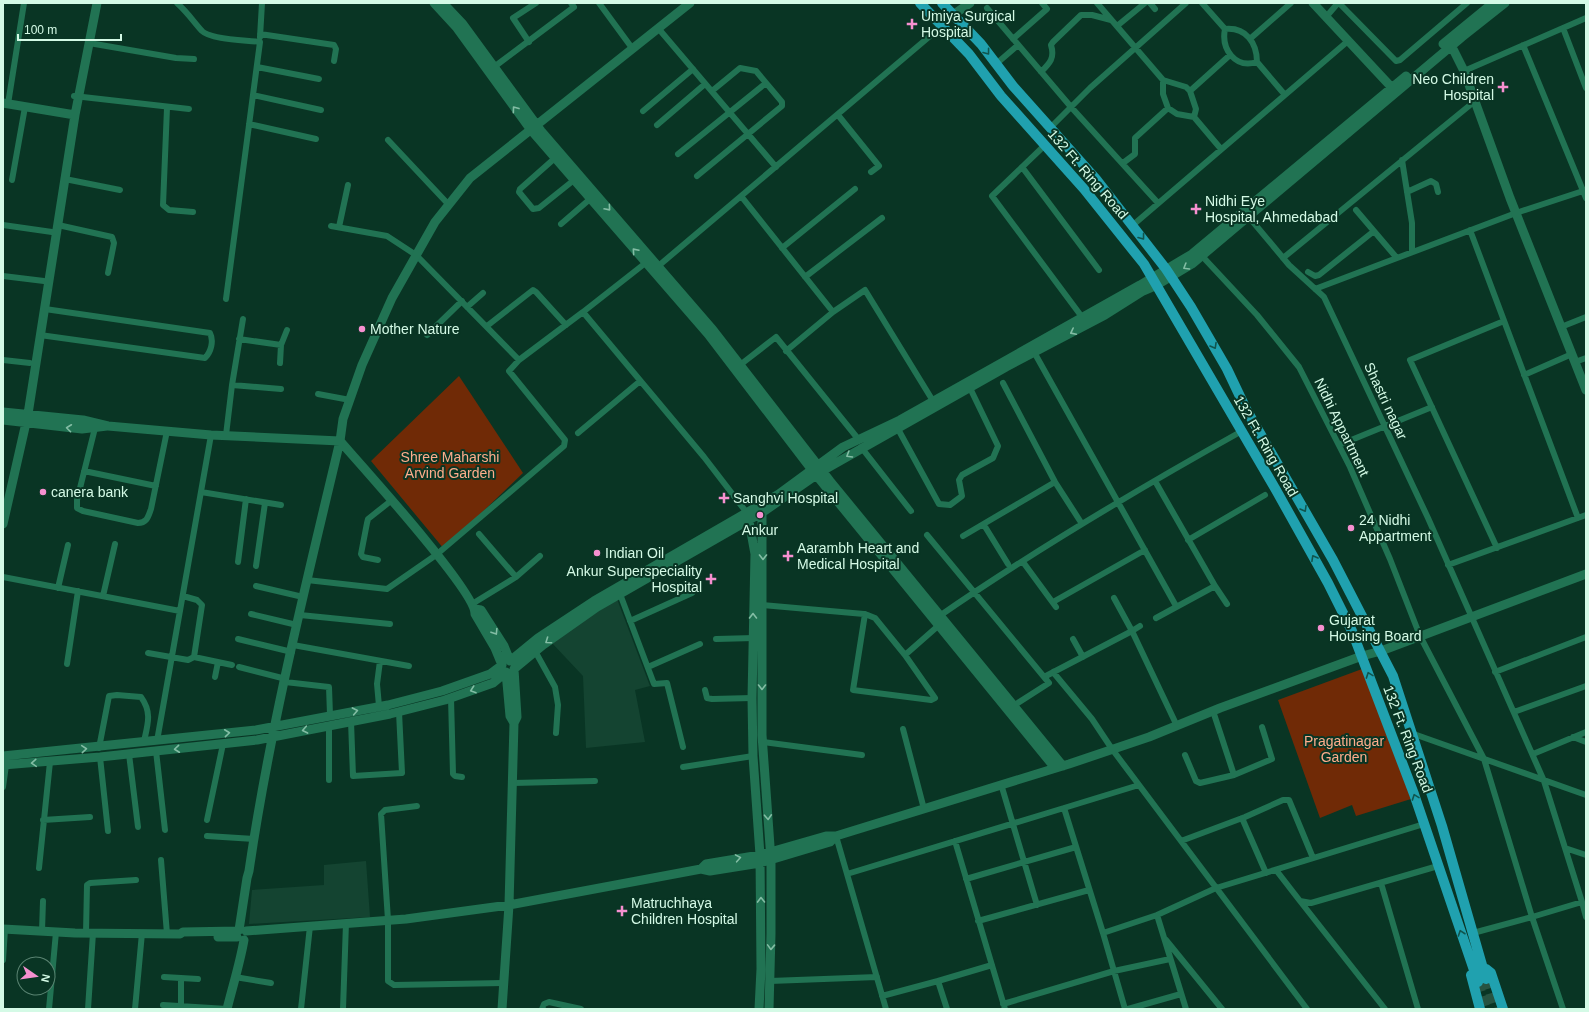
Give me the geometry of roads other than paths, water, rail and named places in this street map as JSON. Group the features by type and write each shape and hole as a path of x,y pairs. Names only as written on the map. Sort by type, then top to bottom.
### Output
{"main road":[{"name":"132 Ft. Ring Road","path":"920,3 943,25 969,54 1001,96 1104,212 1155,281 1242,431 1328,583 1352,631 1424,824 1438,866 1478,968"},
{"name":"132 Ft. Ring Road","path":"942,3 981,44 1013,86 1096,179 1169,273 1223,362 1246,409 1333,560 1381,651 1392,676 1442,826 1473,933 1478,968"},
{"path":"1478,968 1482,980"},
{"path":"1478,968 1470,976 1480,1009"},
{"path":"1478,968 1491,973 1503,1009"}],"street":[{"path":"24,3 5,103 73,114"},
{"path":"3,502 24,418 30,363 91,3"},
{"path":"76,96 97,3"},
{"path":"76,96 97,3"},
{"path":"177,3 190,14 203,32 215,37 260,42"},
{"path":"226,299 257,67 262,3"},
{"path":"434,3 457,28 534,127 655,269 937,621 1059,767"},
{"path":"444,3 462,23 555,158 590,199 648,261"},
{"path":"528,42 513,18 536,3"},
{"path":"494,68 574,7 571,3"},
{"path":"599,3 632,48"},
{"path":"164,1005 227,1009 235,976 239,968 246,878 250,871 254,839 285,681 303,597 340,441 343,419 362,366 392,298 435,222 470,178 690,3"},
{"path":"953,15 970,3"},
{"path":"1013,38 1047,9 1042,3"},
{"path":"1096,3 1163,80 1186,87 1190,91 1196,109 1194,117"},
{"path":"1117,26 1145,3"},
{"path":"1150,3 1155,9"},
{"path":"1050,128 1071,107 1186,3"},
{"path":"1202,3 1225,30 1224,36 1226,50 1230,55 1236,60 1252,63 1257,62"},
{"path":"1251,38 1291,3"},
{"path":"1313,3 1394,90"},
{"path":"1326,17 1338,3 1396,61 1400,60 1467,3"},
{"path":"4,762 50,762 100,758 223,744 274,736 399,712 451,698 493,683 538,638 594,602 762,508 817,470 933,401 1082,317 1202,256 1450,43 1493,3"},
{"path":"1450,43 1505,3"},
{"path":"987,8 1071,107 1158,203"},
{"path":"1041,72 1053,58 1054,54 1051,45 1053,42 1081,15 1092,14 1111,20"},
{"path":"1464,71 1586,18"},
{"path":"655,269 943,25"},
{"path":"658,28 776,168"},
{"path":"1563,28 1586,88"},
{"path":"1225,30 1232,29 1243,32 1251,38 1257,50 1257,62 1285,95"},
{"path":"260,34 334,45 336,49 334,61"},
{"path":"1133,225 1348,41"},
{"path":"89,43 176,58 194,59"},
{"path":"1450,43 1464,71 1516,213 1586,390"},
{"path":"996,64 1018,45"},
{"path":"1523,45 1585,190 1586,198"},
{"path":"1190,91 1230,55"},
{"path":"257,67 318,79"},
{"path":"697,176 782,106 782,102 756,71 740,68 712,91"},
{"path":"643,111 693,69"},
{"path":"1163,80 1163,94 1168,108 1177,114 1194,117 1221,149"},
{"path":"678,154 766,83"},
{"path":"657,125 705,84"},
{"path":"1169,273 1394,90"},
{"path":"76,96 167,108 189,109"},
{"path":"253,96 321,110"},
{"path":"1283,258 1475,101"},
{"path":"12,180 25,107"},
{"path":"167,108 163,205 169,210 194,212"},
{"path":"1123,163 1135,154 1135,138 1168,108"},
{"path":"3,524 45,309 65,179 73,114"},
{"path":"838,114 879,166 872,172"},
{"path":"249,124 316,138"},
{"path":"388,140 449,205"},
{"path":"1045,145 992,196 1082,317"},
{"path":"555,158 520,189 519,192 533,209 539,208 574,180"},
{"path":"1402,160 1412,223 1412,251"},
{"path":"1022,167 1099,270"},
{"path":"65,179 120,190"},
{"path":"1407,192 1432,181 1436,184 1438,192"},
{"path":"339,227 348,185"},
{"path":"782,248 855,189"},
{"path":"1315,289 1412,251 1516,213 1585,190"},
{"path":"741,196 833,312"},
{"path":"561,224 590,199"},
{"path":"1356,210 1396,258"},
{"name":"Shastri nagar","path":"1248,216 1283,258 1324,297 1385,427 1533,754 1544,781 1584,903 1586,917"},
{"path":"805,277 882,218"},
{"path":"3,225 52,232"},
{"path":"58,225 112,237 114,243 108,273"},
{"path":"331,226 387,236 416,255 519,360"},
{"path":"1470,230 1578,518"},
{"path":"1308,272 1315,276 1319,275 1374,231"},
{"name":"Nidhi Appartment","path":"1202,256 1258,315 1299,366 1339,445 1390,559 1420,636 1484,759 1532,917 1563,1009"},
{"path":"307,580 387,589 436,555 565,443 509,371 519,360 648,261"},
{"path":"655,269 713,330 817,470"},
{"path":"3,276 44,281"},
{"path":"860,444 898,429 1034,352 1105,315 1143,291 1155,281"},
{"path":"487,326 533,290 566,325"},
{"path":"786,351 833,312 865,290 933,401"},
{"path":"468,307 483,292"},
{"path":"427,335 462,301"},
{"path":"40,335 204,358 209,354 211,346 210,333 45,309"},
{"path":"582,312 639,382 704,457 748,516 755,554 752,698 753,756 760,859 761,969 759,1009"},
{"path":"1561,327 1586,316"},
{"path":"226,436 232,385 243,319"},
{"path":"1497,548 1410,360 1504,321"},
{"path":"280,363 281,345 287,330"},
{"path":"740,365 776,337 911,511"},
{"path":"239,339 281,345"},
{"path":"1034,352 1176,606"},
{"path":"1524,375 1573,358 1586,358"},
{"path":"3,360 30,363"},
{"path":"578,433 639,382"},
{"path":"1003,383 1055,482 1082,524"},
{"path":"232,385 281,389"},
{"path":"898,429 939,504 950,506 962,496 959,480 962,475 993,458 998,446 970,388"},
{"path":"318,394 350,400"},
{"path":"1339,445 1432,407"},
{"path":"3,412 24,418 212,435 340,441 392,500 436,555 474,607 475,614 508,667 517,717 514,723 509,905 502,1009"},
{"path":"3,420 24,418"},
{"path":"96,425 77,500 77,508 84,511 138,523 143,523 147,520 156,486 167,431"},
{"path":"905,655 937,621 973,593 1082,524 1242,431"},
{"path":"157,741 212,435"},
{"path":"84,471 156,486"},
{"path":"1156,481 1188,540 1227,604"},
{"path":"964,536 1055,482"},
{"path":"201,492 280,505"},
{"path":"1188,540 1265,495"},
{"path":"238,562 246,500"},
{"path":"378,560 363,557 361,554 367,523 371,517 392,500"},
{"path":"256,566 265,503"},
{"path":"762,508 763,742 771,856 769,1009"},
{"path":"1448,565 1586,515"},
{"path":"4,762 144,742 256,730 379,706 442,691 508,667 535,651 597,607 748,516"},
{"path":"984,525 1008,564"},
{"path":"479,534 516,577"},
{"path":"927,535 973,593 1049,683 1014,706"},
{"path":"103,596 115,544"},
{"path":"58,588 68,545"},
{"path":"1023,562 1055,604 1145,550"},
{"path":"474,607 516,577 540,556"},
{"path":"3,960 4,929 89,933 180,934 183,936 290,933 296,928 310,926 388,920 509,905 701,869 710,871 760,859 826,836 836,836 1112,750 1213,711 1362,656 1381,651 1471,618 1586,574"},
{"path":"3,577 180,611"},
{"path":"256,586 303,597"},
{"path":"1156,618 1215,586"},
{"path":"67,664 78,592"},
{"path":"630,621 692,593"},
{"path":"620,594 654,684 667,683 683,746"},
{"path":"183,596 197,600 202,605 194,657"},
{"path":"1114,598 1132,631 1177,726"},
{"path":"762,605 865,614 875,618 905,655 935,698 931,700 853,690 865,614"},
{"path":"251,614 297,625"},
{"path":"300,615 390,624"},
{"path":"937,621 1014,706 1059,767"},
{"path":"1044,677 1140,626"},
{"path":"1496,672 1586,637"},
{"path":"716,639 754,638"},
{"path":"238,639 380,660 410,666"},
{"path":"1073,639 1083,657"},
{"path":"648,667 700,644"},
{"path":"535,651 555,687 558,705 556,733"},
{"path":"148,653 188,660 194,657 232,665"},
{"path":"379,706 377,684 380,660"},
{"path":"215,677 218,662"},
{"path":"239,667 285,681 329,687 330,715"},
{"path":"1053,672 1092,719 1112,750 1307,1009"},
{"path":"1514,712 1586,686"},
{"path":"705,690 707,698 712,699 752,698"},
{"path":"99,748 109,696 117,694 141,697 147,706 147,728 144,742"},
{"path":"451,698 453,774 455,776 462,777"},
{"path":"1213,711 1234,775"},
{"path":"352,721 353,776 402,773 399,712"},
{"path":"329,726 329,780"},
{"path":"1185,755 1196,781 1204,783 1234,775 1272,759 1262,727"},
{"path":"903,729 924,809"},
{"path":"1533,754 1586,732"},
{"path":"1411,733 1586,795"},
{"path":"1573,737 1586,742"},
{"path":"763,742 862,755"},
{"path":"207,820 223,744"},
{"path":"156,751 165,830"},
{"path":"129,754 138,827"},
{"path":"683,767 753,756"},
{"path":"100,758 108,830"},
{"path":"3,787 4,762"},
{"path":"39,868 50,762"},
{"path":"513,783 595,781"},
{"path":"1001,784 1037,905"},
{"path":"847,874 1139,785"},
{"path":"1181,841 1242,818 1283,800 1290,800 1313,858"},
{"path":"417,806 385,810 381,814 388,920 389,984 504,983"},
{"path":"1064,808 1126,1009 1181,994"},
{"path":"43,820 90,817"},
{"path":"1242,818 1266,873"},
{"path":"1103,933 1157,915 1216,888 1424,824"},
{"path":"207,836 254,839"},
{"path":"836,836 886,1009"},
{"path":"955,841 1004,1007 1114,971 1170,959"},
{"path":"966,880 1076,847"},
{"path":"1565,848 1586,855"},
{"path":"161,860 167,934"},
{"path":"1300,901 1311,903 1438,866"},
{"path":"1276,870 1385,1009"},
{"path":"88,1009 89,933 87,885 90,883 136,880"},
{"path":"1381,883 1418,1009"},
{"path":"978,921 1089,890"},
{"path":"42,931 43,901"},
{"path":"1473,933 1584,903"},
{"path":"1157,915 1186,1009"},
{"path":"342,1009 346,923"},
{"path":"301,1009 310,926"},
{"path":"49,1009 56,932"},
{"path":"135,1009 142,933"},
{"path":"1164,938 1222,1009"},
{"path":"882,996 992,965"},
{"path":"235,976 272,983"},
{"path":"164,977 198,979"},
{"path":"770,981 877,977"},
{"path":"181,1007 182,978"},
{"path":"938,981 946,1009"},
{"path":"542,1009 544,1004 549,1002 582,1009"}],"tunnel":[{"path":"1486,979 1495,1009"},
{"path":"1478,982 1486,1009"}],"place":[{"name":"Umiya Surgical Hospital","path":"912,24"},
{"name":"Neo Children Hospital","path":"1503,87"},
{"name":"Nidhi Eye Hospital, Ahmedabad","path":"1196,209"},
{"name":"Mother Nature","path":"362,329"},
{"name":"canera bank","path":"43,492"},
{"name":"Sanghvi Hospital","path":"724,498"},
{"name":"Ankur","path":"760,515"},
{"name":"24 Nidhi Appartment","path":"1351,528"},
{"name":"Indian Oil","path":"597,553"},
{"name":"Aarambh Heart and Medical Hospital","path":"788,556"},
{"name":"Ankur Superspeciality Hospital","path":"711,579"},
{"name":"Gujarat Housing Board","path":"1321,628"},
{"name":"Matruchhaya Children Hospital","path":"622,911"}],"park label":[{"name":"Shree Maharshi Arvind Garden","path":"450,466"},
{"name":"Pragatinagar Garden","path":"1344,750"}]}
